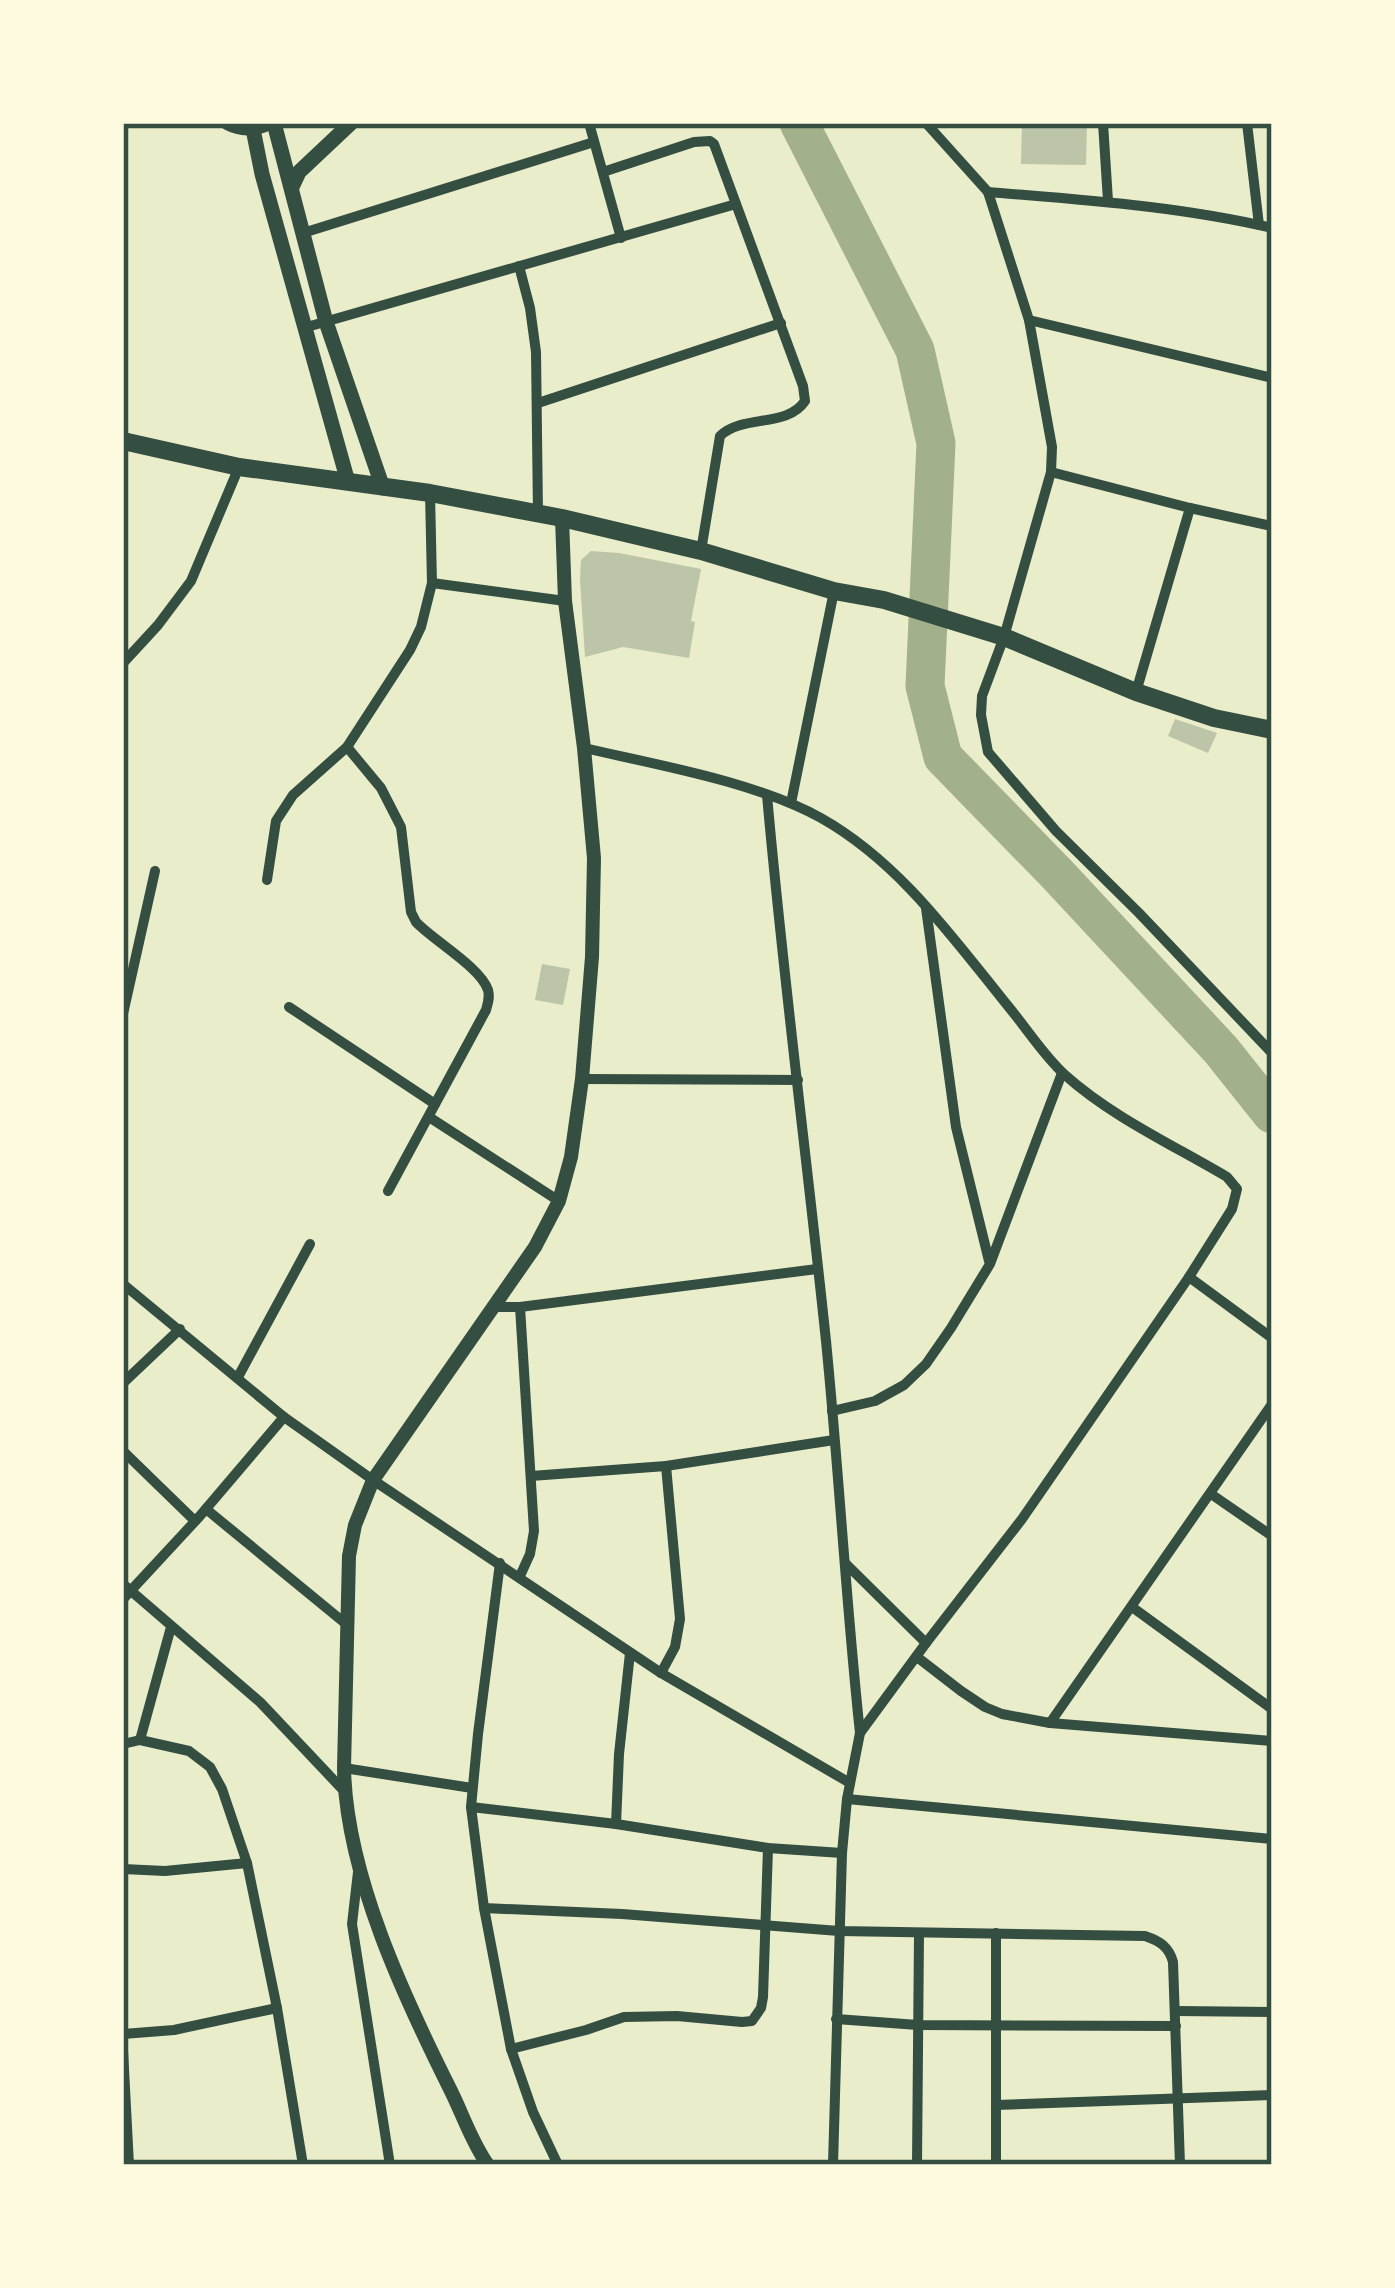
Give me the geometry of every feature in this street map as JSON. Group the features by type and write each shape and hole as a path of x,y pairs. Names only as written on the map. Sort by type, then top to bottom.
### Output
{"highway":[{"path":"123,441 239,467 430,493 562,518 701,551 979,629 1136,692 1214,718 1272,730"}],"main road":[{"path":"228,123 265,125"},
{"path":"292,187 299,172 351,123"},
{"path":"265,125 292,187 326,322 383,488"},
{"path":"265,125 262,174 348,482"}],"street":[{"path":"589,123 621,238"},
{"path":"926,123 988,192 1029,320 1052,447 1051,472 1004,637 982,696 988,752 1056,831 1272,1053"},
{"path":"1103,123 1108,201"},
{"path":"988,192 1108,201 1266,226 1247,123"},
{"path":"304,233 594,142"},
{"path":"603,172 694,142 714,144 782,323 805,401 796,412 732,426 720,436 701,551"},
{"path":"307,327 736,204"},
{"path":"519,266 534,329 538,514"},
{"path":"1029,320 1272,378"},
{"path":"538,403 782,323"},
{"path":"123,663 191,581 239,467"},
{"path":"1051,472 1272,526"},
{"path":"267,880 279,814 292,795 347,747 421,627 432,583 430,493"},
{"path":"1136,692 1190,508"},
{"path":"488,2165 412,2012 359,1866 344,1768 349,1556 374,1480 535,1247 559,1201 571,1157 592,956 594,858 565,602 562,518"},
{"path":"432,583 565,602"},
{"path":"791,803 834,591"},
{"path":"347,747 381,788 401,827 416,922 477,974 487,989 486,1010 388,1192"},
{"path":"584,748 767,795 823,819 874,854 926,904 1063,1073 1104,1104 1234,1184 1232,1209 1189,1277 1022,1519 860,1733"},
{"path":"767,795 818,1269 860,1733 842,1853 832,2165"},
{"path":"123,1014 155,871"},
{"path":"926,904 956,1127 990,1264"},
{"path":"289,1007 435,1104"},
{"path":"832,1411 875,1401 904,1385 926,1364 990,1264 1063,1073"},
{"path":"582,1078 797,1080"},
{"path":"429,1117 559,1201"},
{"path":"238,1377 310,1244"},
{"path":"493,1307 818,1269"},
{"path":"1189,1277 1272,1338"},
{"path":"123,1284 284,1417 374,1480 630,1653 850,1783"},
{"path":"520,1307 533,1542 520,1576"},
{"path":"123,1384 180,1329"},
{"path":"1050,1723 1272,1404"},
{"path":"284,1417 206,1509 125,1591 260,1702 345,1792"},
{"path":"531,1476 666,1466 834,1440"},
{"path":"123,1450 195,1521"},
{"path":"661,1672 675,1647 680,1619 666,1466"},
{"path":"1210,1494 1272,1536"},
{"path":"206,1509 346,1624"},
{"path":"500,1563 471,1807 484,1908 512,2049 533,2112 558,2165"},
{"path":"845,1563 926,1643"},
{"path":"1132,1607 1272,1708"},
{"path":"140,1740 172,1627"},
{"path":"616,1824 630,1653"},
{"path":"917,1657 985,1707 1003,1714 1050,1723 1272,1741"},
{"path":"123,1744 140,1740 189,1751 210,1767 223,1789 247,1863 278,2008 303,2165"},
{"path":"344,1768 472,1788"},
{"path":"847,1799 1272,1839"},
{"path":"471,1807 768,1848 842,1853"},
{"path":"512,2049 624,2017 752,2021 763,1997 768,1848"},
{"path":"123,1869 165,1871 247,1863"},
{"path":"359,1866 352,1924 390,2165"},
{"path":"484,1908 839,1931 1155,1939 1170,1952 1180,2165"},
{"path":"996,1933 997,2165"},
{"path":"917,2165 919,1934"},
{"path":"123,2034 174,2030 278,2008"},
{"path":"1176,2011 1272,2012"},
{"path":"836,2019 918,2025 1176,2026"},
{"path":"123,2050 129,2165"},
{"path":"996,2105 1272,2095"}],"building":[{"path":"1022,123 1087,123 1086,165 1021,164"},
{"path":"591,551 701,569 689,658 623,647 585,657 581,560"},
{"path":"1175,719 1217,733 1208,753 1168,736"},
{"path":"542,964 570,969 563,1005 535,1000"}],"waterway":[{"path":"799,123 915,350 936,443 925,686 943,757 1221,1050 1272,1114"}]}
